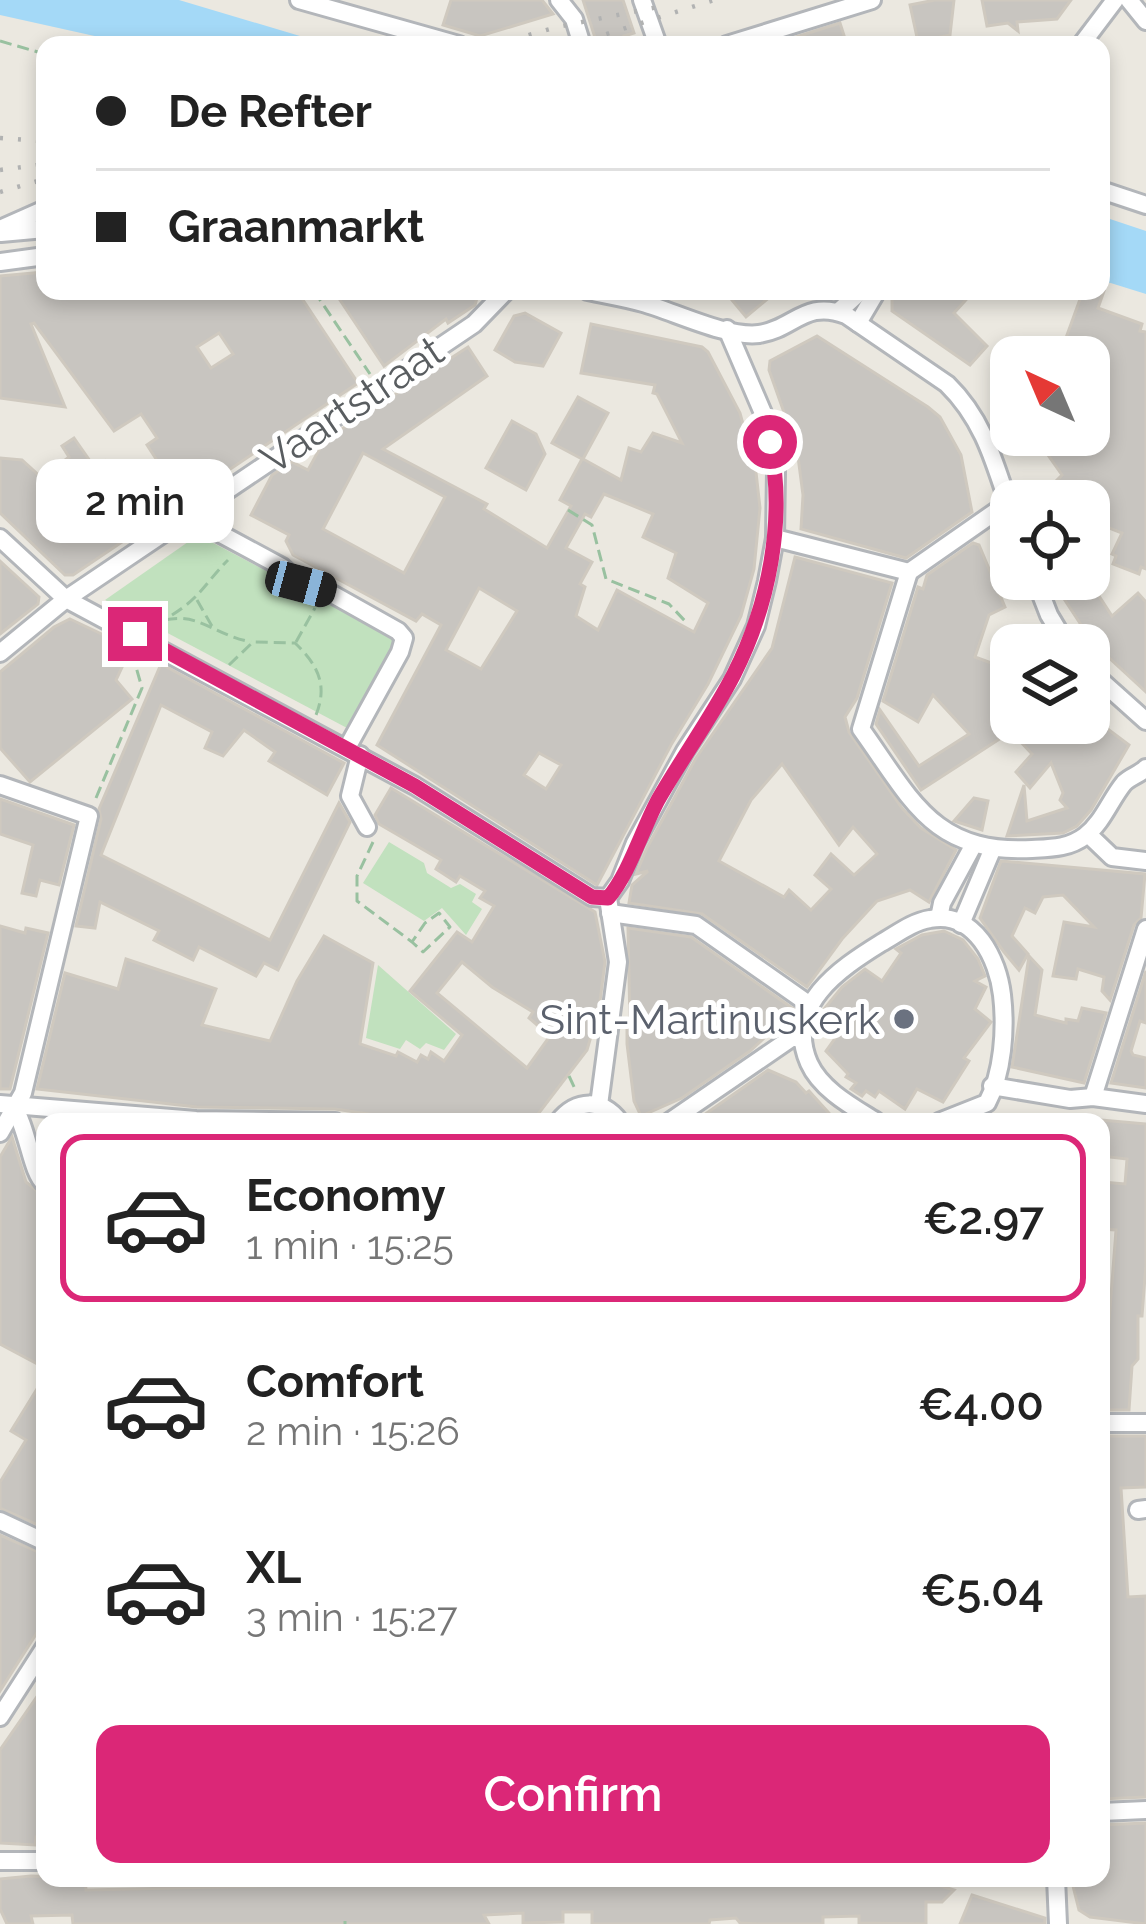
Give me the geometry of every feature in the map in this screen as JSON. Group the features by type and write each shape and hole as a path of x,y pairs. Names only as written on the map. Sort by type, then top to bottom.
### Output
{"street":[{"path":"299,0 427,36"},
{"path":"560,0 579,36"},
{"path":"642,0 655,36"},
{"path":"756,36 872,0"},
{"path":"1088,36 1115,0"},
{"path":"1129,0 1146,21"},
{"path":"1110,193 1146,206"},
{"path":"0,231 36,213"},
{"path":"0,231 36,229"},
{"path":"0,262 36,257"},
{"name":"Vaartstraat","path":"0,653 66,599 474,324 497,300"},
{"path":"630,300 760,334 809,312 828,309 847,317 961,398 976,417 1001,480"},
{"path":"847,317 856,300"},
{"path":"847,317 867,300"},
{"path":"599,1105 618,962 609,906 635,843 732,679 756,626 775,538 776,471 764,413 727,329"},
{"path":"193,512 206,526 282,567 301,584 325,590 404,638 354,752 350,796 367,827"},
{"path":"990,520 909,572 861,729 931,822 983,846 1065,847 1088,834 1127,779 1146,768"},
{"path":"0,538 66,599 354,752 609,906 696,925 810,1005"},
{"path":"775,538 909,572"},
{"path":"1110,689 1146,722"},
{"path":"0,785 89,816 22,1093 7,1105 0,1133"},
{"path":"1088,834 1112,856 1146,861"},
{"path":"939,918 942,903 983,846"},
{"path":"961,924 983,846"},
{"path":"859,1113 818,1079 806,1058 803,1040 810,1005 843,967 912,925 939,918 961,924 982,940 998,965 1004,1027 991,1095 979,1108 965,1113"},
{"path":"1093,1097 1146,929"},
{"path":"682,1113 793,1036 803,1040"},
{"path":"992,1086 1070,1100 1093,1097 1146,1104"},
{"path":"7,1105 84,1113"},
{"path":"7,1105 28,1136 36,1177"},
{"path":"568,1113 576,1106 599,1105 609,1113"},
{"path":"1110,1423 1146,1423"},
{"path":"0,1521 36,1538"},
{"path":"0,1718 36,1661"},
{"path":"1110,1812 1146,1810"},
{"path":"0,1861 36,1861"},
{"path":"1056,1887 1058,1924"}],"path":[{"path":"0,41 36,51"},
{"path":"320,300 379,387"},
{"path":"568,510 592,525 606,579 669,604 686,621"},
{"path":"135,634 197,599 213,574 243,545"},
{"path":"296,643 325,590"},
{"path":"197,599 214,630"},
{"path":"165,619 189,616 253,642 296,643 320,672 318,712 308,726"},
{"path":"221,680 253,642"},
{"path":"89,816 142,688 136,667 152,643"},
{"path":"367,827 374,841 357,876 357,902 423,952 450,927 448,920 439,913 424,923 412,942"}],"green space":[{"path":"198,535 396,639 347,728 105,600"},
{"path":"389,842 424,863 427,873 451,888 460,884 476,894 472,902 482,909 466,935 442,908 424,921 363,883"},
{"path":"378,965 456,1034 444,1050 426,1043 420,1049 406,1040 400,1049 366,1038"}],"water":[{"path":"0,0 179,0 300,36 94,36 0,15"},
{"path":"1110,219 1146,231 1146,294 1110,283"}],"building":[{"path":"451,0 542,0 553,14 480,36 443,25"},
{"path":"583,0 623,0 634,33 594,36"},
{"path":"954,0 950,35 917,36 910,5"},
{"path":"982,0 1071,0 1057,19 1017,22 1018,31 1008,23 987,26"},
{"path":"840,23 844,36 799,36"},
{"path":"36,273 36,300 303,300 358,383 73,575 65,575 0,513 0,458 22,460 42,478 69,457 62,446 74,438 95,468 105,461 121,486 158,462 147,445 157,438 141,414 114,431 34,323 65,407 0,398 0,276","holes":["219,333 233,354 211,368 197,347"]},
{"path":"340,300 476,300 475,305 448,323 446,319 384,366"},
{"path":"732,300 766,300 746,317"},
{"path":"892,300 966,300 954,313 987,346 970,365 892,311"},
{"path":"1080,300 1101,300 1098,308 1142,324 1140,331 1146,332 1146,569 1141,567 1139,574 1113,564 1116,556 1112,554 1122,533 1110,528 1110,480 1057,480 1062,475 1049,456 1110,456 1110,336 1067,336"},
{"path":"525,313 561,333 543,366 515,362 495,350 514,316"},
{"path":"591,324 702,347 740,413 760,508 754,569 741,616 597,885 377,745 441,625 422,614 416,621 293,555 286,541 289,535 251,515 272,475 292,462 308,470 319,450 316,446 468,347 487,376 383,449 487,504 484,509 547,548 571,506 560,500 582,459 552,443 578,397 608,413 583,459 621,480 629,448 641,452 653,433 682,443 653,393 655,385 581,373","holes":["363,453 445,497 404,573 323,529","604,494 653,514 643,537 676,553 668,578 708,603 694,632 617,590 598,630 576,616 585,587 580,584 592,562 566,548 585,514 591,517","479,588 517,611 481,669 446,650","539,753 561,765 546,789 524,775"]},
{"path":"817,336 928,407 940,417 961,455 972,512 906,558 801,529 803,495 797,449 769,370 770,361"},
{"path":"512,421 536,434 545,454 526,490 486,468"},
{"path":"973,543 979,545 990,571 990,600 1002,600 1005,607 989,615 975,657 990,663 992,744 921,790 876,724 880,710 919,766 969,734 933,695 918,722 883,701 918,587 923,589 927,575"},
{"path":"795,557 892,583 857,698 845,717 849,732 902,808 921,828 956,850 929,902 910,890 877,901 807,987 702,914 629,903 632,885 648,871 636,874 647,848 696,758 772,648","holes":["782,764 839,845 853,827 877,854 854,875 831,854 815,875 831,889 811,910 789,890 784,897 719,861 751,800"]},
{"path":"0,561 39,597 38,604 0,634"},
{"path":"1138,593 1146,602 1146,692 1110,659 1110,624 1081,624 1065,600 1102,600 1112,616"},
{"path":"70,619 131,648 116,680 132,699 30,782 0,748 0,672"},
{"path":"161,664 344,763 327,795 269,761 275,752 244,730 223,756 205,748 212,732 161,705 101,855 270,940 339,803 350,822 278,970 264,963 256,976 199,947 193,960 154,940 159,931 100,902 95,928 76,926 101,819 99,809"},
{"path":"1110,731 1129,745 1077,826 1063,833 1007,836 1024,785 1027,821 1067,808 1060,800 1063,793 1051,763 1030,788 1016,772 1032,754 1023,744 1110,744"},
{"path":"391,788 595,912 605,962 599,1009 587,1050 539,1113 197,1107 37,1089 65,973 118,989 126,959 216,989 202,1025 270,1041 324,936 373,963 360,1044 396,1056 398,1052 417,1062 421,1055 428,1059 431,1052 444,1061 462,1035 410,991 457,932 472,942 494,906 480,898 485,891 460,876 456,882 436,869 441,860 379,824 375,815","holes":["462,962 533,1012 529,1018 550,1036 527,1068 437,993"]},
{"path":"974,798 988,801 982,830 954,821"},
{"path":"0,799 74,825 59,885 40,880 36,896 22,893 33,845 0,834"},
{"path":"1001,861 1145,874 1141,918 1134,925 1110,1000 1102,991 1104,977 1078,969 1076,979 1053,976 1064,922 1094,927 1063,895 1043,897 1035,913 1025,908 1012,936 1028,954 1019,970 1004,952 980,918"},
{"path":"0,926 48,933 10,1089 0,1089"},
{"path":"628,928 691,937 795,1010 750,1051 682,1098 648,1113 640,1113 634,1101 627,1044"},
{"name":"Sint-Martinuskerk","path":"944,931 963,940 978,959 985,976 975,981 986,987 975,1009 991,1022 964,1058 969,1061 943,1102 917,1089 905,1109 879,1091 875,1097 866,1091 862,1096 851,1089 856,1083 826,1051 839,1033 819,1020 821,1013 865,969 882,981 901,953 896,949 922,935"},
{"path":"1029,956 1042,970 1035,1015 1066,1023 1066,1019 1078,1021 1082,1008 1106,1013 1084,1083 1012,1067"},
{"path":"1146,971 1146,1023 1140,1021 1131,1051 1146,1058 1146,1088 1111,1083"},
{"path":"768,1070 809,1091 829,1113 707,1113"},
{"path":"1110,1121 1146,1124 1146,1264 1129,1410 1110,1410 1116,1230 1110,1230 1110,1183 1125,1184 1127,1159 1110,1157"},
{"path":"12,1137 26,1182 36,1190 36,1363 0,1344 0,1157"},
{"path":"36,1391 36,1524 0,1508 0,1482 26,1440 11,1431"},
{"path":"1110,1436 1146,1436 1146,1487 1121,1488 1128,1597 1146,1596 1146,1797 1110,1799"},
{"path":"0,1535 36,1551 36,1634 0,1691"},
{"path":"36,1698 35,1845 0,1843 0,1750"},
{"path":"1146,1823 1146,1924 1090,1917 1079,1910 1073,1887 1110,1887 1110,1825"},
{"path":"36,1876 36,1887 86,1890 954,1890 942,1902 926,1902 926,1924 859,1923 859,1916 823,1917 823,1924 740,1923 736,1918 710,1920 709,1924 592,1924 592,1912 563,1912 563,1922 523,1923 523,1913 484,1915 489,1924 73,1924 72,1915 31,1916 33,1924 7,1924 0,1909 0,1879"},
{"path":"972,1895 1045,1918 1045,1924 960,1924"}],"railway":[{"path":"600,36 714,0"},
{"path":"526,36 668,5"},
{"path":"0,138 36,140"},
{"path":"0,170 36,165"},
{"path":"0,192 36,182"}],"place":[{"name":"Sint-Martinuskerk","path":"904,1019"}],"route":[{"path":"135,634 415,786 592,897 608,898 685,752 732,679 756,626 775,538 776,471 770,442"}]}
